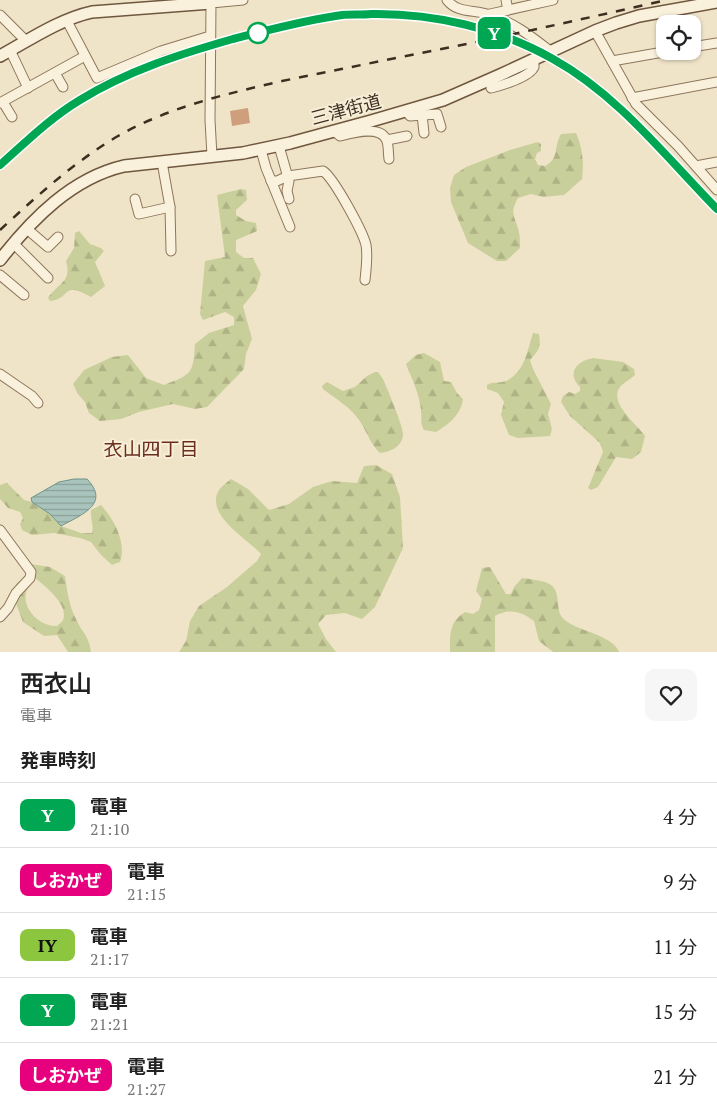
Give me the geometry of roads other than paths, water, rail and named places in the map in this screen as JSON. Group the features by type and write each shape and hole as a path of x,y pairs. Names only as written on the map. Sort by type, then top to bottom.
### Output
{"street":[{"path":"28,88 5,53 82,14 142,4 243,0"},
{"path":"447,0 459,10 490,14 524,31 550,52"},
{"path":"506,0 508,10"},
{"path":"490,14 553,0"},
{"path":"211,1 210,120 212,156"},
{"name":"三津街道","path":"0,260 13,243 61,196 83,181 110,170 261,150 406,111 443,100 595,31 639,16 713,1"},
{"path":"0,15 26,41"},
{"path":"68,21 97,78 160,50 210,36"},
{"path":"595,31 636,104 717,190"},
{"path":"701,46 717,43"},
{"path":"612,61 656,53"},
{"path":"12,117 1,102 85,56"},
{"path":"491,88 509,84 531,71 534,66 534,59"},
{"path":"55,72 63,87"},
{"path":"632,98 717,82"},
{"path":"406,111 410,116 437,114 442,127"},
{"path":"422,115 424,133"},
{"path":"334,131 340,136 375,131 382,134 387,140 389,159"},
{"path":"387,140 406,136"},
{"path":"279,146 290,181 287,191 289,199"},
{"path":"261,150 271,181 290,227"},
{"path":"162,162 170,207 171,252"},
{"path":"696,166 717,162"},
{"path":"271,181 277,181 288,176 323,172 328,174 363,236 366,246 365,280"},
{"path":"135,200 139,214 170,207"},
{"path":"27,229 48,247 58,237"},
{"path":"13,243 48,278"},
{"path":"0,275 24,296"},
{"path":"0,374 32,396 38,403"},
{"path":"0,530 30,572 30,578 16,593 8,608 0,617"}],"water":[{"path":"87,479 94,488 95,502 77,518 61,526 50,514 32,502 31,498 59,482"}],"railway":[{"path":"0,230 56,180 102,146 137,126 198,102 282,81 501,37 667,0"},
{"path":"0,165 38,131 69,107 97,90 152,65 210,45 299,22 342,15 395,13 451,21 478,28 530,47 553,59 599,90 620,109 660,148 717,209"}],"train":[{"name":"Y","path":"0,165 46,123 80,100 116,80 155,64 194,50 274,28 343,15 400,14 458,23 486,30 511,39 554,59 594,86 639,127 717,209"}],"district":[{"name":"衣山四丁目","path":"151,449"}]}
